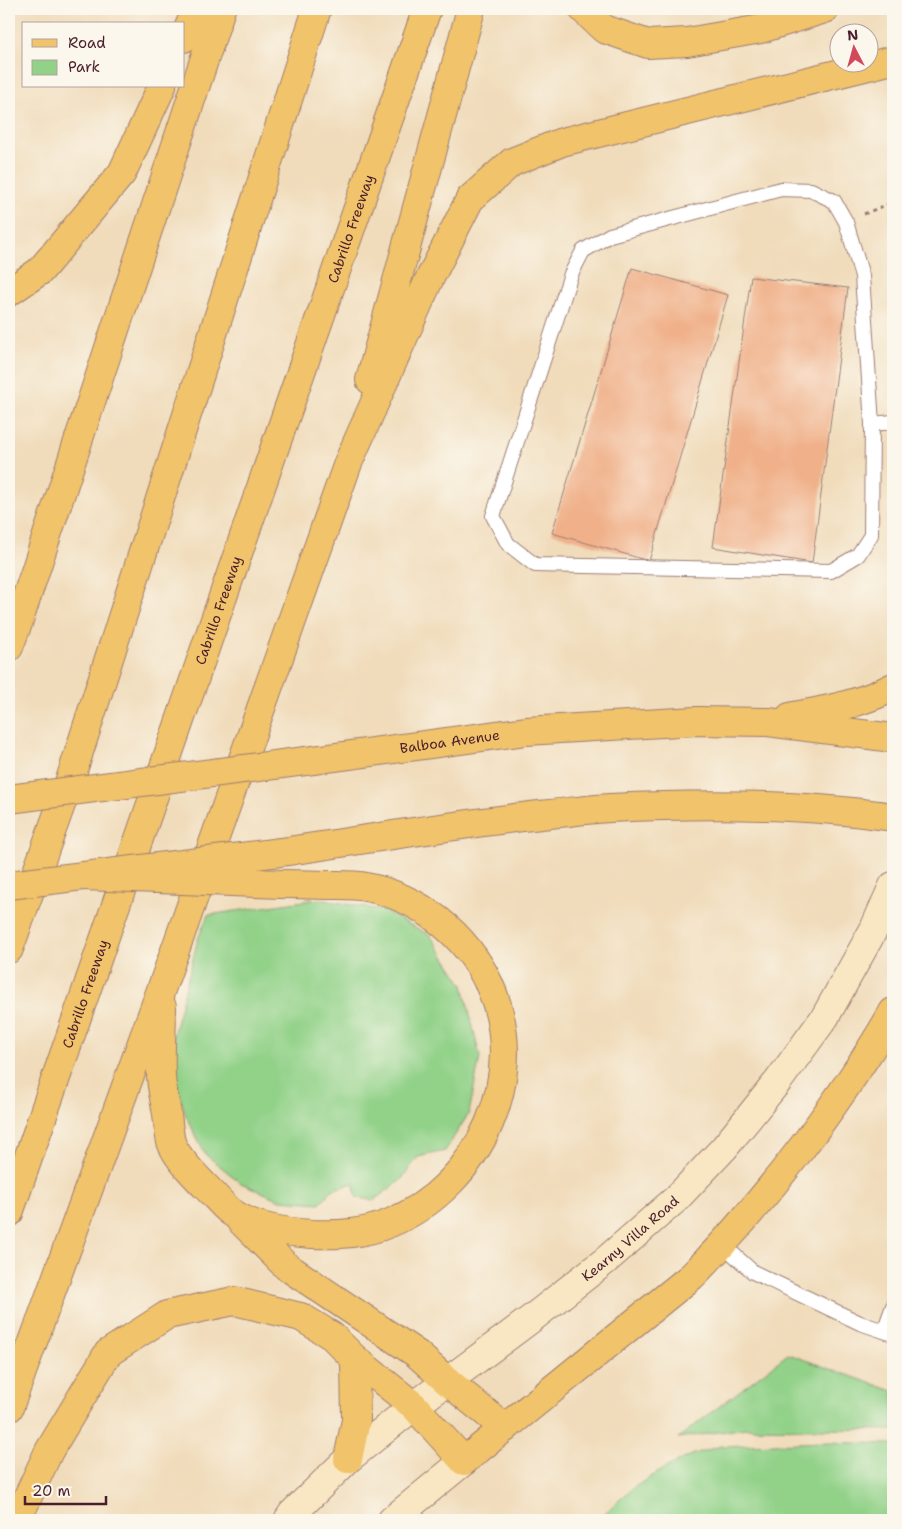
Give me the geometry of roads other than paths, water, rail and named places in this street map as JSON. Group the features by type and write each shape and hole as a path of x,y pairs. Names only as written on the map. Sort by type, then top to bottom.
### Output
{"main road":[{"path":"185,36 197,9"},
{"path":"9,647 221,9"},
{"path":"9,949 74,768 317,9"},
{"name":"Cabrillo Freeway","path":"9,1213 427,9"},
{"path":"348,463 471,9"},
{"path":"583,9 604,29 648,44 687,42 761,29 825,9"},
{"path":"9,1408 162,988 348,463 428,282 470,199 512,162 562,142 893,60"},
{"path":"9,292 40,271 122,174 161,88"},
{"path":"768,722 836,708 877,695 893,687"},
{"name":"Balboa Avenue","path":"9,800 526,731 696,721 768,722 893,738"},
{"path":"9,885 281,852 505,819 609,808 724,805 773,806 858,812 893,817"},
{"path":"83,876 363,886 394,893 421,908 452,930 471,953 493,992 504,1036 504,1071 501,1086 492,1119 484,1136 467,1165 439,1193 405,1216 370,1230 354,1233 330,1235 267,1227 231,1212"},
{"name":"Kearny Villa Road","path":"288,1520 348,1459 414,1406 605,1261 676,1199 724,1148 779,1080 825,1017 874,929 893,886"},
{"path":"162,988 161,1079 172,1144 189,1170 286,1266 417,1354 505,1428"},
{"path":"392,1520 692,1276 723,1245 769,1190 824,1118 878,1039 893,1012"},
{"path":"17,1520 49,1451 108,1353 167,1315 234,1301 301,1317 332,1336 355,1359 414,1406 464,1461"},
{"path":"348,1459 356,1420 355,1359"}],"lane":[{"path":"781,189 811,190 834,201 846,222 862,276 872,424 870,535 858,555 831,571 535,565 508,544 493,516 571,274 583,251 610,235 781,189"},
{"path":"872,424 893,422"},
{"path":"723,1245 752,1272 860,1323 889,1332 893,1306"}]}
